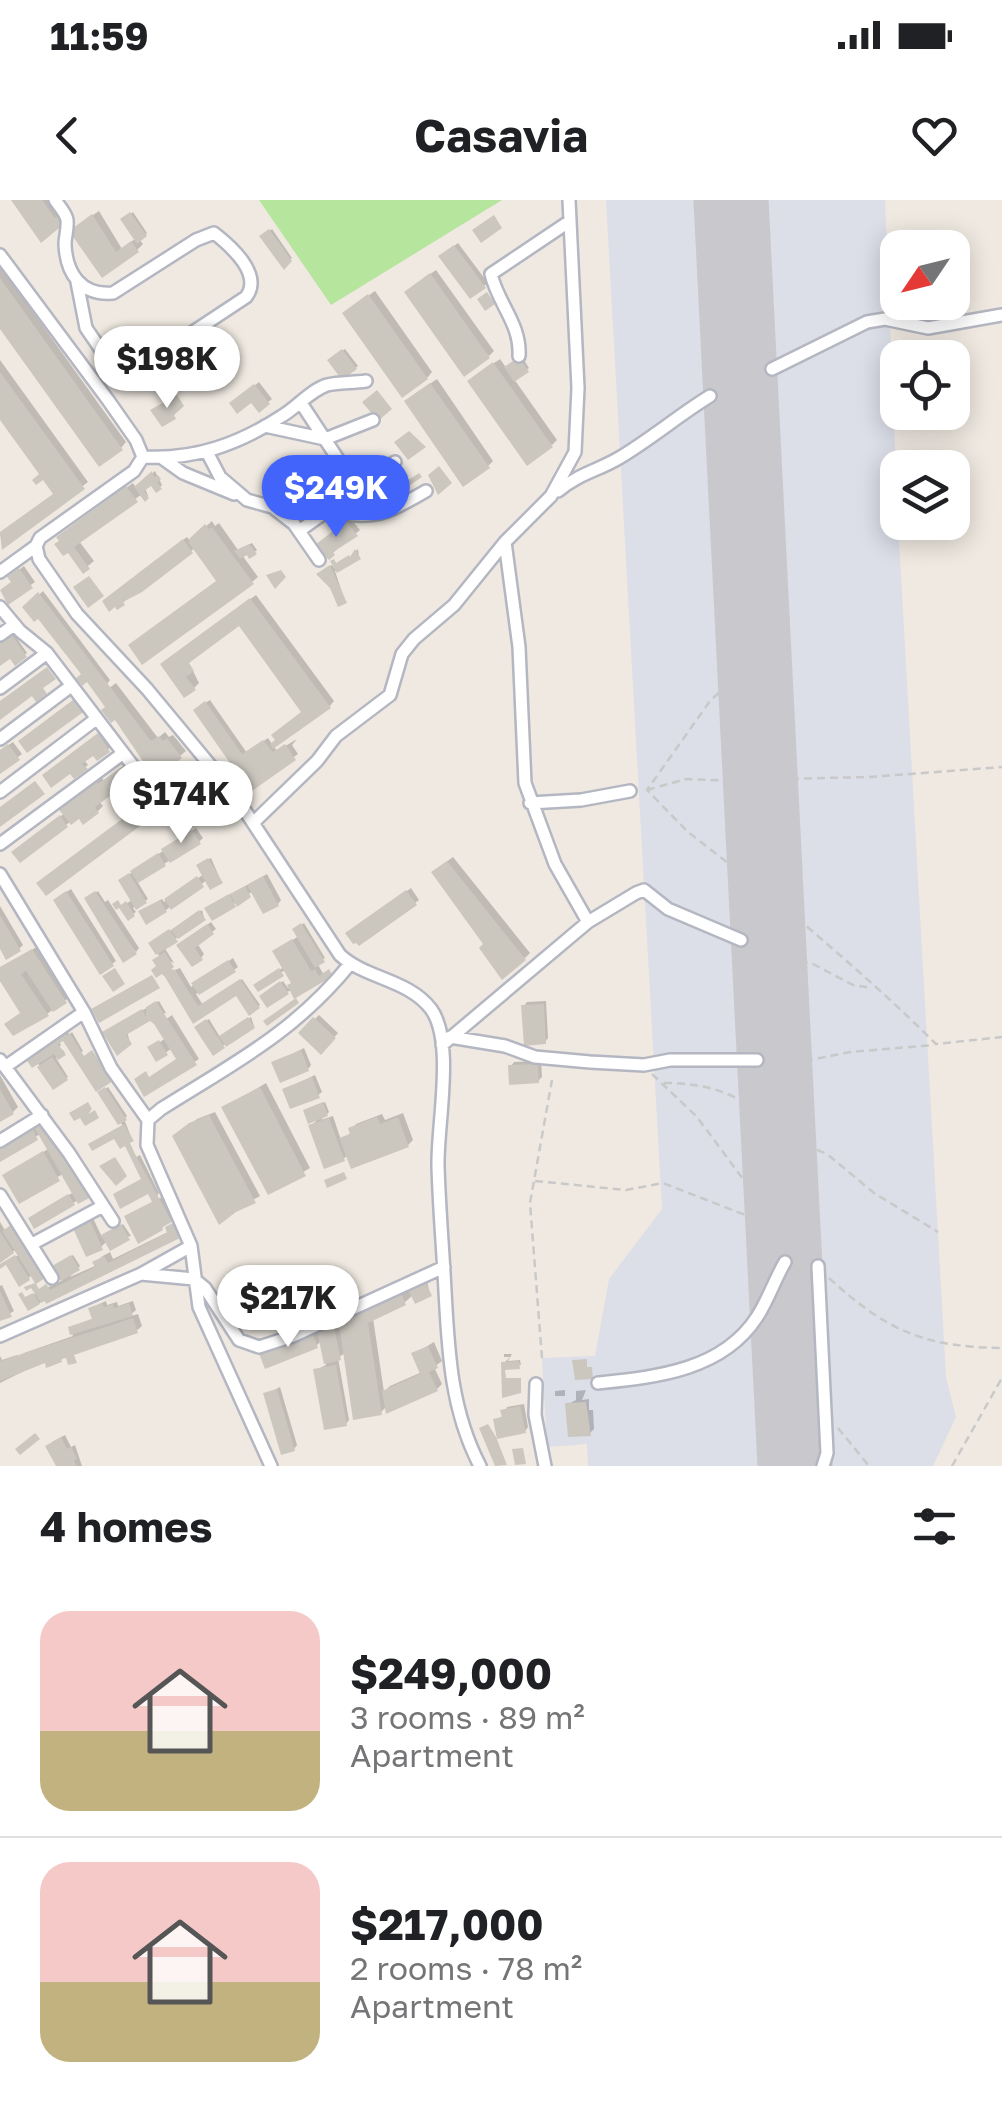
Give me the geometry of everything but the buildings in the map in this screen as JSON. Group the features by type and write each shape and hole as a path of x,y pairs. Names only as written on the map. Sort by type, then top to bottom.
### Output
{"street":[{"path":"55,200 67,220 68,269 77,282 86,328 119,376 128,375 246,297 253,287 245,266 214,233 196,240 113,292 102,294 77,282"},
{"path":"551,496 575,452 578,430 569,200"},
{"path":"519,356 518,332 491,274 570,221"},
{"path":"0,255 108,400 136,440 142,457 134,471 48,531 36,546 0,572"},
{"path":"772,368 867,322 885,319 928,328 1002,316"},
{"path":"142,457 207,452 265,426 318,389 366,381"},
{"path":"253,823 318,761 336,736 390,695 402,654 414,639 454,605 505,542 551,496 578,474 602,468 624,455 710,396"},
{"path":"301,403 357,488"},
{"path":"265,426 326,439 372,420"},
{"path":"207,452 220,477 238,495"},
{"path":"162,458 183,474 272,508 298,531 319,560"},
{"path":"298,531 395,462"},
{"path":"272,508 301,500 360,517 386,513 426,490"},
{"path":"505,542 519,647 525,783 563,880 588,922"},
{"path":"36,546 39,560 77,614 178,724 253,823 350,964 423,1000 433,1011 445,1039 438,1166 454,1398 466,1438 480,1466"},
{"path":"0,607 14,625 47,653 148,788"},
{"path":"0,636 14,625"},
{"path":"0,688 47,653"},
{"path":"0,739 71,686"},
{"path":"0,792 96,718"},
{"path":"0,844 122,754"},
{"path":"530,803 582,800 630,791"},
{"path":"2,881 84,1012 111,1068 148,1120 148,1144 191,1246 194,1279 208,1331 228,1366 271,1466"},
{"path":"445,1039 588,922 644,890 668,908 741,940"},
{"path":"148,1120 283,1032 327,993 350,964"},
{"path":"84,1012 2,1063 113,1221"},
{"path":"445,1039 506,1046 535,1057 644,1065 670,1060 757,1060"},
{"path":"0,1140 42,1115"},
{"path":"0,1195 52,1278"},
{"path":"32,1244 103,1206"},
{"path":"0,1336 142,1274 191,1246"},
{"path":"598,1382 675,1373 705,1361 735,1341 756,1318 785,1262"},
{"path":"818,1266 827,1453 824,1466"},
{"path":"142,1274 194,1279 206,1288 239,1340 259,1348 444,1267"},
{"path":"536,1384 535,1415 544,1466"}],"path":[{"path":"647,790 710,701 740,674"},
{"path":"778,779 870,777 1002,766"},
{"path":"647,790 686,779 736,780"},
{"path":"647,790 688,832 737,870"},
{"path":"777,901 852,962 874,988 936,1044"},
{"path":"775,952 813,964 853,986 874,988"},
{"path":"805,1061 850,1052 1002,1037"},
{"path":"644,1065 706,1127 766,1210"},
{"path":"542,1358 530,1203 552,1080"},
{"path":"662,1083 706,1086 734,1096 760,1113"},
{"path":"805,1145 827,1154 874,1193 938,1232"},
{"path":"534,1181 626,1190 663,1183 758,1220"},
{"path":"792,1237 831,1280 894,1328 948,1346 1002,1348"},
{"path":"952,1466 1002,1378"},
{"path":"825,1412 869,1466"}],"shaded area":[{"path":"606,200 885,200 886,230 880,230 880,320 890,320 891,340 880,340 880,430 894,430 895,450 880,450 880,540 899,540 946,1377 956,1417 933,1466 588,1466 587,1444 547,1447 542,1358 595,1356 609,1279 662,1209"}],"green space":[{"path":"259,200 502,200 331,305"}],"runway":[{"path":"731,200 795,1465"}]}
